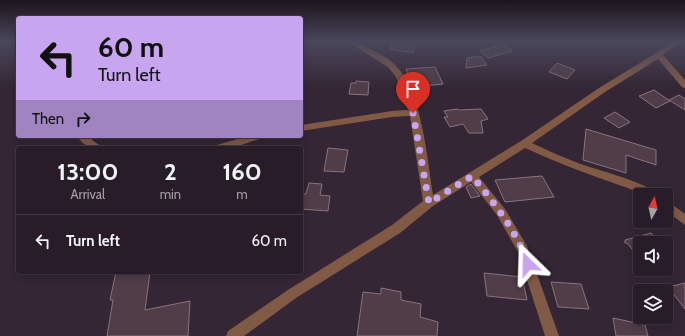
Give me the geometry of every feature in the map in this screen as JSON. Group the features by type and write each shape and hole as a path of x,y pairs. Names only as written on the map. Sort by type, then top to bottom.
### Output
{"street":[{"path":"376,57 392,66 401,78 413,113 429,203"},
{"path":"233,336 292,294 396,229 429,203 524,144 602,90 657,57"},
{"path":"661,57 685,85"},
{"path":"303,128 392,114 413,113"},
{"path":"84,138 95,146"},
{"path":"226,146 252,138"},
{"path":"524,144 583,169 640,188"},
{"path":"472,176 502,212 523,250 552,336"},
{"path":"673,211 685,220"}],"building":[{"path":"481,57 487,65 466,68 467,58"},
{"path":"557,63 575,70 567,79 549,72"},
{"path":"435,67 443,84 413,87 406,69"},
{"path":"356,81 369,82 368,95 349,94 351,83 356,83"},
{"path":"654,90 670,101 656,108 639,96"},
{"path":"679,95 685,99 685,110 669,100"},
{"path":"457,109 481,109 488,119 481,121 483,133 469,133 463,124 450,127 444,117 448,117 444,111"},
{"path":"615,112 630,122 619,128 604,118"},
{"path":"586,129 656,150 656,165 626,155 626,173 583,160"},
{"path":"328,148 348,150 344,172 324,171"},
{"path":"542,176 554,197 505,202 495,180"},
{"path":"309,183 322,184 320,195 330,196 328,211 303,209 303,194 306,194"},
{"path":"471,184 480,196 471,198 466,187"},
{"path":"651,233 654,236 640,236"},
{"path":"633,238 633,250 627,243 625,243 625,240"},
{"path":"484,273 522,277 527,300 487,296"},
{"path":"116,274 150,274 145,310 190,301 188,336 107,336 113,300 110,300"},
{"path":"551,282 581,284 589,309 558,307"},
{"path":"685,283 685,309 673,293 673,286"},
{"path":"381,288 401,292 401,300 421,304 420,317 438,322 437,336 357,336 363,292 381,294"},
{"path":"613,318 633,322 633,324 645,325 648,336 616,336"}],"route":[{"path":"413,113 429,203 472,176 502,212 511,226 528,264"}]}
